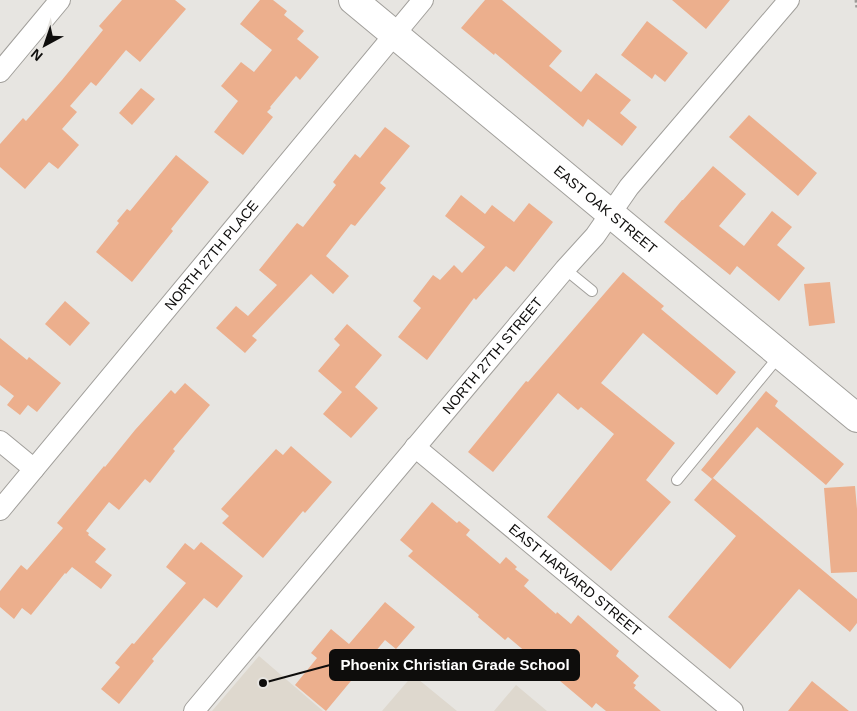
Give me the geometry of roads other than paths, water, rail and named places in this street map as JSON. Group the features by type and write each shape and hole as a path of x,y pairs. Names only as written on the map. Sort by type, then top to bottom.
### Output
{"street":[{"path":"0,72 60,0"},
{"name":"EAST OAK STREET","path":"353,0 857,418"},
{"name":"NORTH 27TH PLACE","path":"0,510 423,0"},
{"name":"NORTH 27TH STREET","path":"194,711 565,269 595,236 629,187 788,0"},
{"path":"0,441 34,469"},
{"name":"EAST HARVARD STREET","path":"415,447 733,711"}],"lane":[{"path":"565,269 592,291"},
{"path":"677,480 781,355"}],"place":[{"name":"Phoenix Christian Grade School","path":"263,683"}]}
